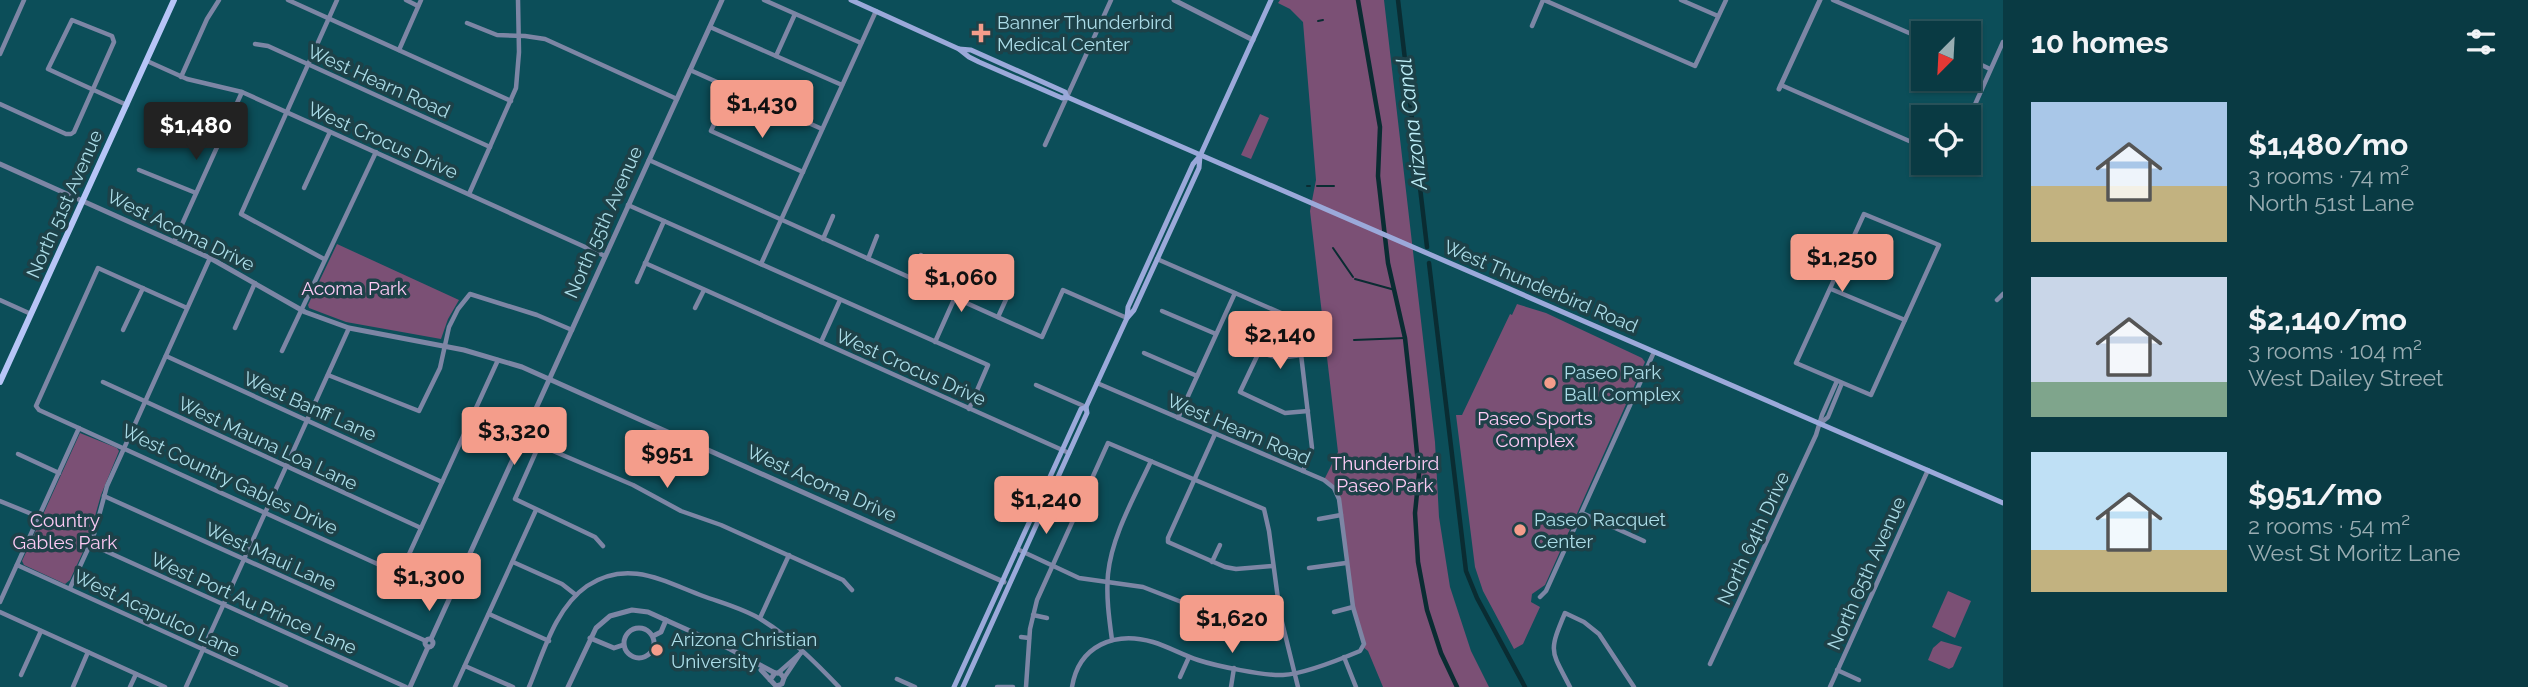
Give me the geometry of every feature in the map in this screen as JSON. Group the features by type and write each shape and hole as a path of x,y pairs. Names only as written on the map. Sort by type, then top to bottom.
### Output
{"main road":[{"name":"North 51st Avenue","path":"0,382 174,0"},
{"name":"West Thunderbird Road","path":"851,0 959,49 979,62 1062,98 1067,97 2003,503"},
{"path":"954,687 1002,581 1069,453 1087,413 1086,407 1127,318 1134,310 1174,204 1193,164 1200,156 1271,0"},
{"name":"West Thunderbird Road","path":"959,49 971,50 1065,92 1067,97"},
{"path":"979,62 989,62 1023,74"},
{"path":"1154,258 1199,167 1200,156"},
{"path":"1173,224 1177,207 1174,204"},
{"path":"963,687 1009,584 1062,450 1081,409 1086,407"}],"street":[{"path":"0,54 24,0"},
{"path":"181,77 207,19 219,0"},
{"path":"288,0 511,101"},
{"path":"324,259 241,214 337,0"},
{"path":"399,50 420,3 406,0"},
{"path":"469,194 511,101 518,75 519,0"},
{"name":"North 55th Avenue","path":"408,687 450,597 457,588 503,480 722,0"},
{"path":"764,0 861,43"},
{"path":"1045,145 1111,0"},
{"path":"1174,0 1253,40"},
{"path":"1532,26 1544,0 1695,66 1726,0"},
{"path":"1681,0 1718,16"},
{"path":"1820,0 1780,87 1911,142"},
{"path":"1833,0 1911,34"},
{"path":"761,264 876,11"},
{"path":"776,56 795,14"},
{"path":"0,104 71,134 93,89 114,38 72,20 48,69 93,89 127,105"},
{"path":"467,23 497,35 545,39 677,99"},
{"path":"710,27 842,85"},
{"path":"1975,105 2003,42"},
{"name":"West Hearn Road","path":"255,44 268,46 490,147"},
{"name":"West Crocus Drive","path":"146,61 181,77 242,92 605,256"},
{"path":"1981,64 1991,69"},
{"path":"690,70 822,129"},
{"path":"730,88 711,131 803,172"},
{"path":"174,242 242,92"},
{"path":"161,124 217,146"},
{"path":"304,188 330,132"},
{"path":"282,351 376,152"},
{"path":"649,160 1042,337 1063,290 1127,318"},
{"name":"West Acoma Drive","path":"0,164 210,258 301,310 349,328 499,359 1009,584"},
{"path":"139,170 196,193"},
{"path":"628,205 988,365 969,409"},
{"path":"1864,214 1939,245 1871,395 1796,363 1831,289 1864,214"},
{"path":"823,239 833,216"},
{"path":"636,282 664,221"},
{"path":"868,259 877,236"},
{"path":"911,278 921,255"},
{"path":"69,588 90,544 104,496 124,448 210,258"},
{"path":"1154,258 1297,320 1312,448 1303,471"},
{"name":"West Crocus Drive","path":"645,263 1069,453"},
{"name":"West Country Gables Drive","path":"143,288 99,268 36,406 39,410 450,597"},
{"path":"935,342 965,275"},
{"path":"235,328 256,284"},
{"path":"123,330 143,288 187,308"},
{"path":"1831,289 1905,320"},
{"path":"695,309 704,290"},
{"path":"1178,418 1234,293"},
{"path":"1997,300 2003,293"},
{"path":"328,375 419,411 440,368 449,327 470,294 537,315 572,330"},
{"path":"998,317 1008,295"},
{"path":"0,300 31,314"},
{"path":"821,342 841,300"},
{"path":"1162,311 1216,334"},
{"path":"186,687 349,328"},
{"path":"1302,355 1278,358 1259,352 1240,393 1285,413 1308,411"},
{"path":"1540,597 1546,591 1654,352"},
{"path":"1144,353 1197,376"},
{"name":"West Banff Lane","path":"166,356 442,482"},
{"path":"400,575 499,359"},
{"name":"West Mauna Loa Lane","path":"103,382 421,528"},
{"name":"North 64th Drive","path":"1710,664 1821,424 1828,418 1840,382"},
{"name":"West Hearn Road","path":"1097,383 1324,480 1334,488 1339,499 1346,564 1363,648 1344,657"},
{"path":"1036,385 1086,407"},
{"path":"0,603 79,428"},
{"path":"1215,434 1168,542 1212,562 1236,569 1273,566"},
{"path":"662,459 674,435"},
{"path":"1026,687 1033,615 1052,565 1108,443 1264,509 1280,614 1298,687"},
{"path":"603,546 595,537 515,499 539,445 633,485 681,511 721,525 843,580 852,590"},
{"path":"18,454 59,473"},
{"path":"1112,640 1107,606 1110,560 1116,539 1151,461"},
{"name":"North 65th Avenue","path":"1830,687 1928,470"},
{"name":"West Maui Lane","path":"104,496 428,643"},
{"path":"0,500 38,517"},
{"path":"455,687 536,510"},
{"path":"1582,513 1644,541"},
{"path":"1319,519 1341,515"},
{"name":"West Port Au Prince Lane","path":"90,544 408,687"},
{"path":"1212,562 1220,545"},
{"path":"1020,551 1079,578 1143,587 1221,617 1246,619 1280,614"},
{"path":"760,618 789,555"},
{"path":"513,562 562,584 576,595"},
{"path":"1309,568 1346,564"},
{"name":"West Acapulco Lane","path":"17,565 286,687"},
{"path":"528,687 562,612 576,595 599,579 631,573 648,575 760,618 802,651 839,687"},
{"path":"1334,612 1353,607"},
{"path":"568,687 590,638 601,623 620,612 639,610 730,649 776,673 785,682"},
{"path":"0,612 164,687"},
{"path":"1570,687 1552,650 1565,613 1584,622 1599,634 1634,687"},
{"path":"489,614 549,641"},
{"path":"1033,615 1046,618"},
{"path":"653,636 661,632 666,620"},
{"path":"634,628 645,629 653,636 652,652 643,658 638,659 628,654 623,645 625,634 634,628"},
{"path":"21,675 41,631"},
{"path":"1021,637 1029,638"},
{"path":"590,638 614,648 623,645"},
{"path":"1072,687 1081,660 1091,650 1112,640 1145,640 1189,657 1277,675 1344,657 1356,687"},
{"path":"770,680 791,664 802,651"},
{"path":"73,687 88,652"},
{"path":"1181,677 1189,657"},
{"path":"757,664 777,687 785,682 791,664"},
{"path":"465,666 513,687"},
{"path":"1231,687 1234,668"},
{"path":"1837,670 1859,681"},
{"path":"130,687 136,674"},
{"path":"897,679 915,687"},
{"path":"998,687 1013,687"}],"green space":[{"name":"Thunderbird Paseo Park","path":"1280,0 1384,0 1435,442 1439,517 1450,587 1471,651 1489,687 1383,687 1368,651 1363,647 1353,607 1337,493 1324,480 1338,452 1310,211 1316,180 1303,22 1290,9 1278,3"},
{"path":"1260,114 1269,118 1251,159 1241,155"},
{"name":"Acoma Park","path":"337,244 459,300 441,339 346,322 309,308 308,305"},
{"name":"Paseo Sports Complex","path":"1517,304 1546,313 1642,358 1645,362 1545,585 1532,594 1531,602 1540,607 1523,644 1514,649 1483,591 1475,567 1456,415 1462,415"},
{"name":"Country Gables Park","path":"80,433 119,451 101,495 88,541 70,580 65,584 24,565 22,561"},
{"path":"1948,591 1971,601 1955,638 1932,627"},
{"path":"1941,641 1962,647 1953,667 1949,669 1928,660 1933,648"}],"waterway":[{"path":"1358,0 1380,127 1378,176 1388,263 1405,338 1412,402 1419,474 1415,513 1418,562 1427,610 1441,653 1457,687"},
{"name":"Arizona Canal","path":"1398,0 1427,247"},
{"path":"1318,21 1323,20"},
{"path":"1317,186 1334,186"},
{"path":"1333,248 1353,277"},
{"path":"1429,263 1466,571 1477,598 1525,687"},
{"path":"1355,279 1395,290"},
{"path":"1354,340 1405,338"}],"place":[{"name":"Banner Thunderbird Medical Center","path":"981,33"},
{"name":"Paseo Park Ball Complex","path":"1550,383"},
{"name":"Paseo Racquet Center","path":"1520,530"},
{"name":"Arizona Christian University","path":"657,650"}]}
